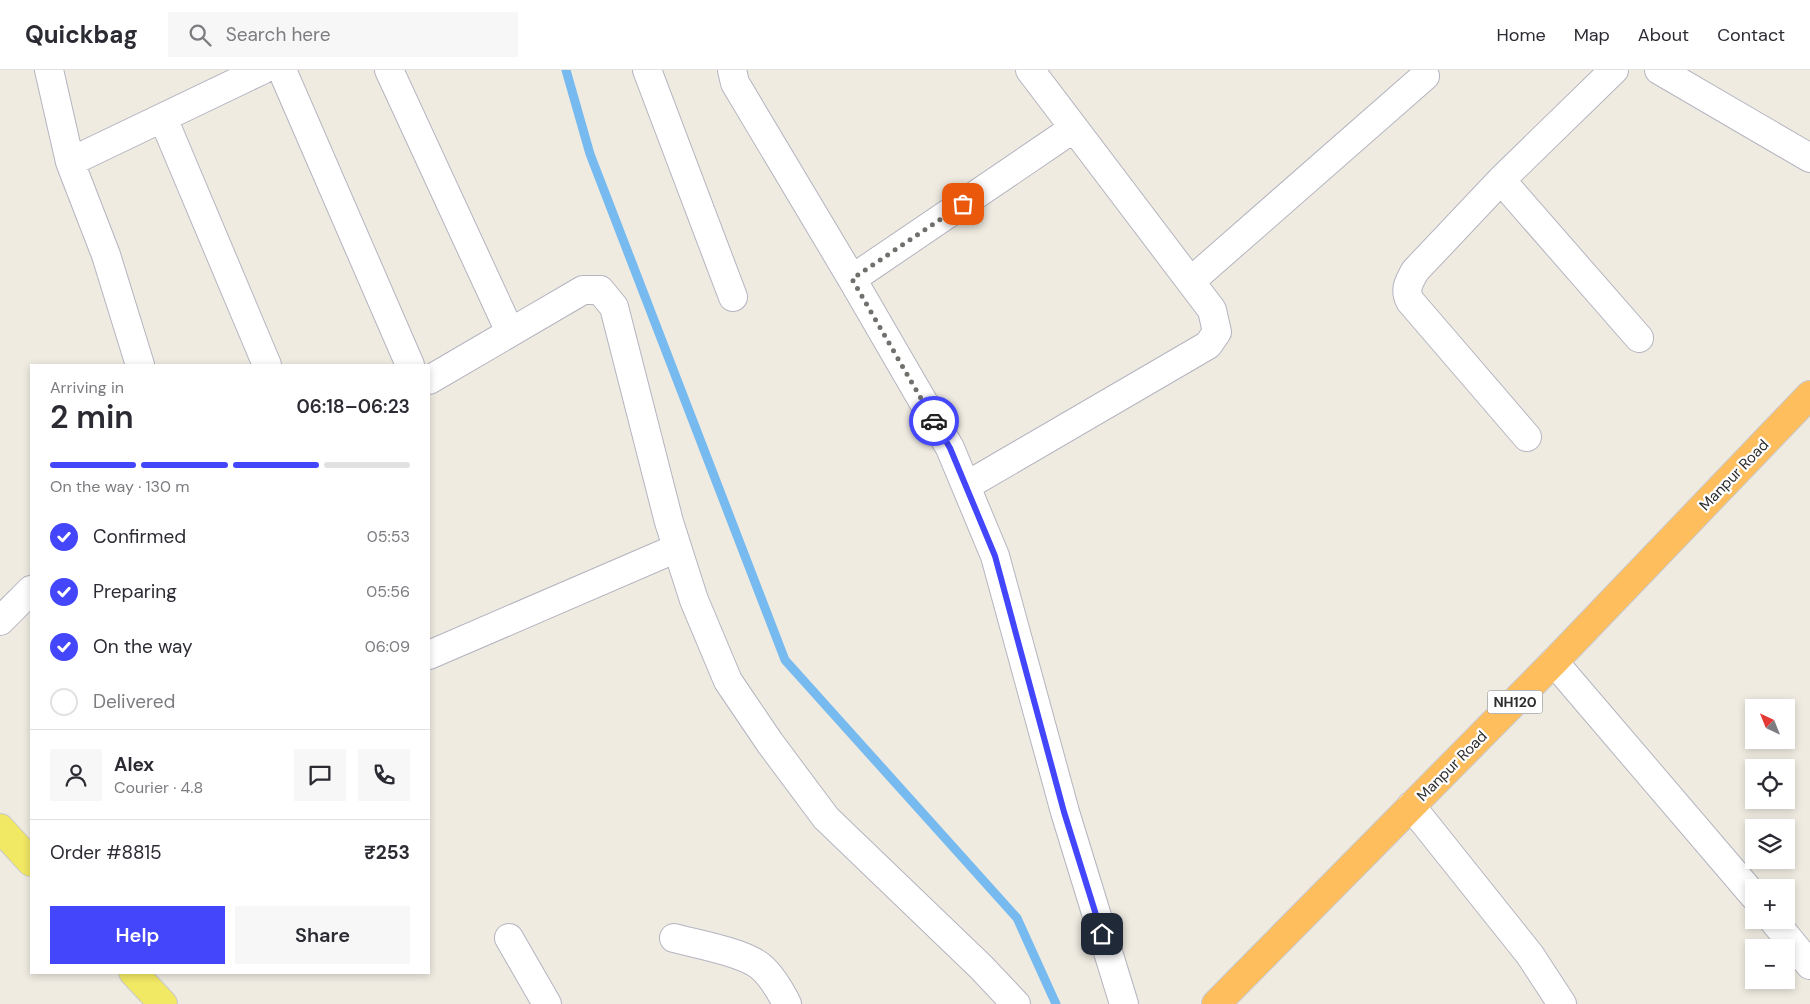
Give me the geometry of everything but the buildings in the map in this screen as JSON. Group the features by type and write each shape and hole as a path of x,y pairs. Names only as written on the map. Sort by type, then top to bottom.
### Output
{"highway":[{"name":"Manpur Road","path":"1221,1002 1554,662 1810,396"}],"main road":[{"path":"0,828 30,861"},
{"path":"135,974 162,1004"}],"street":[{"path":"49,70 70,162 106,255 140,364"},
{"path":"70,162 262,70"},
{"path":"282,70 410,364"},
{"path":"389,70 510,332"},
{"path":"646,70 733,297"},
{"path":"732,70 734,83 852,279 950,448 966,486 995,556 1064,812 1124,1004"},
{"path":"966,486 1208,345 1217,332 1216,320 1212,310 1030,70"},
{"path":"1527,437 1410,300 1406,293 1408,283 1414,271 1501,180 1614,70"},
{"path":"1658,70 1810,158"},
{"path":"1191,281 1425,76"},
{"path":"163,118 267,364"},
{"path":"852,279 1074,128"},
{"path":"1501,180 1639,338"},
{"path":"430,379 583,290 600,290 614,307 669,522 694,600 728,681 775,750 826,818 974,960 1016,1004"},
{"path":"430,655 677,548"},
{"path":"0,621 30,591"},
{"path":"1554,662 1745,885"},
{"path":"1411,806 1530,956 1562,1004"},
{"path":"1780,929 1810,966"},
{"path":"509,938 547,1004"},
{"path":"674,938 738,955 759,965 771,977 787,1004"}],"waterway":[{"path":"566,70 590,154 785,660 1017,918 1056,1004"}],"way so far":[{"path":"934,421 852,279 963,204"}],"route":[{"path":"934,421 950,448 995,556 1064,812 1102,934"}]}
